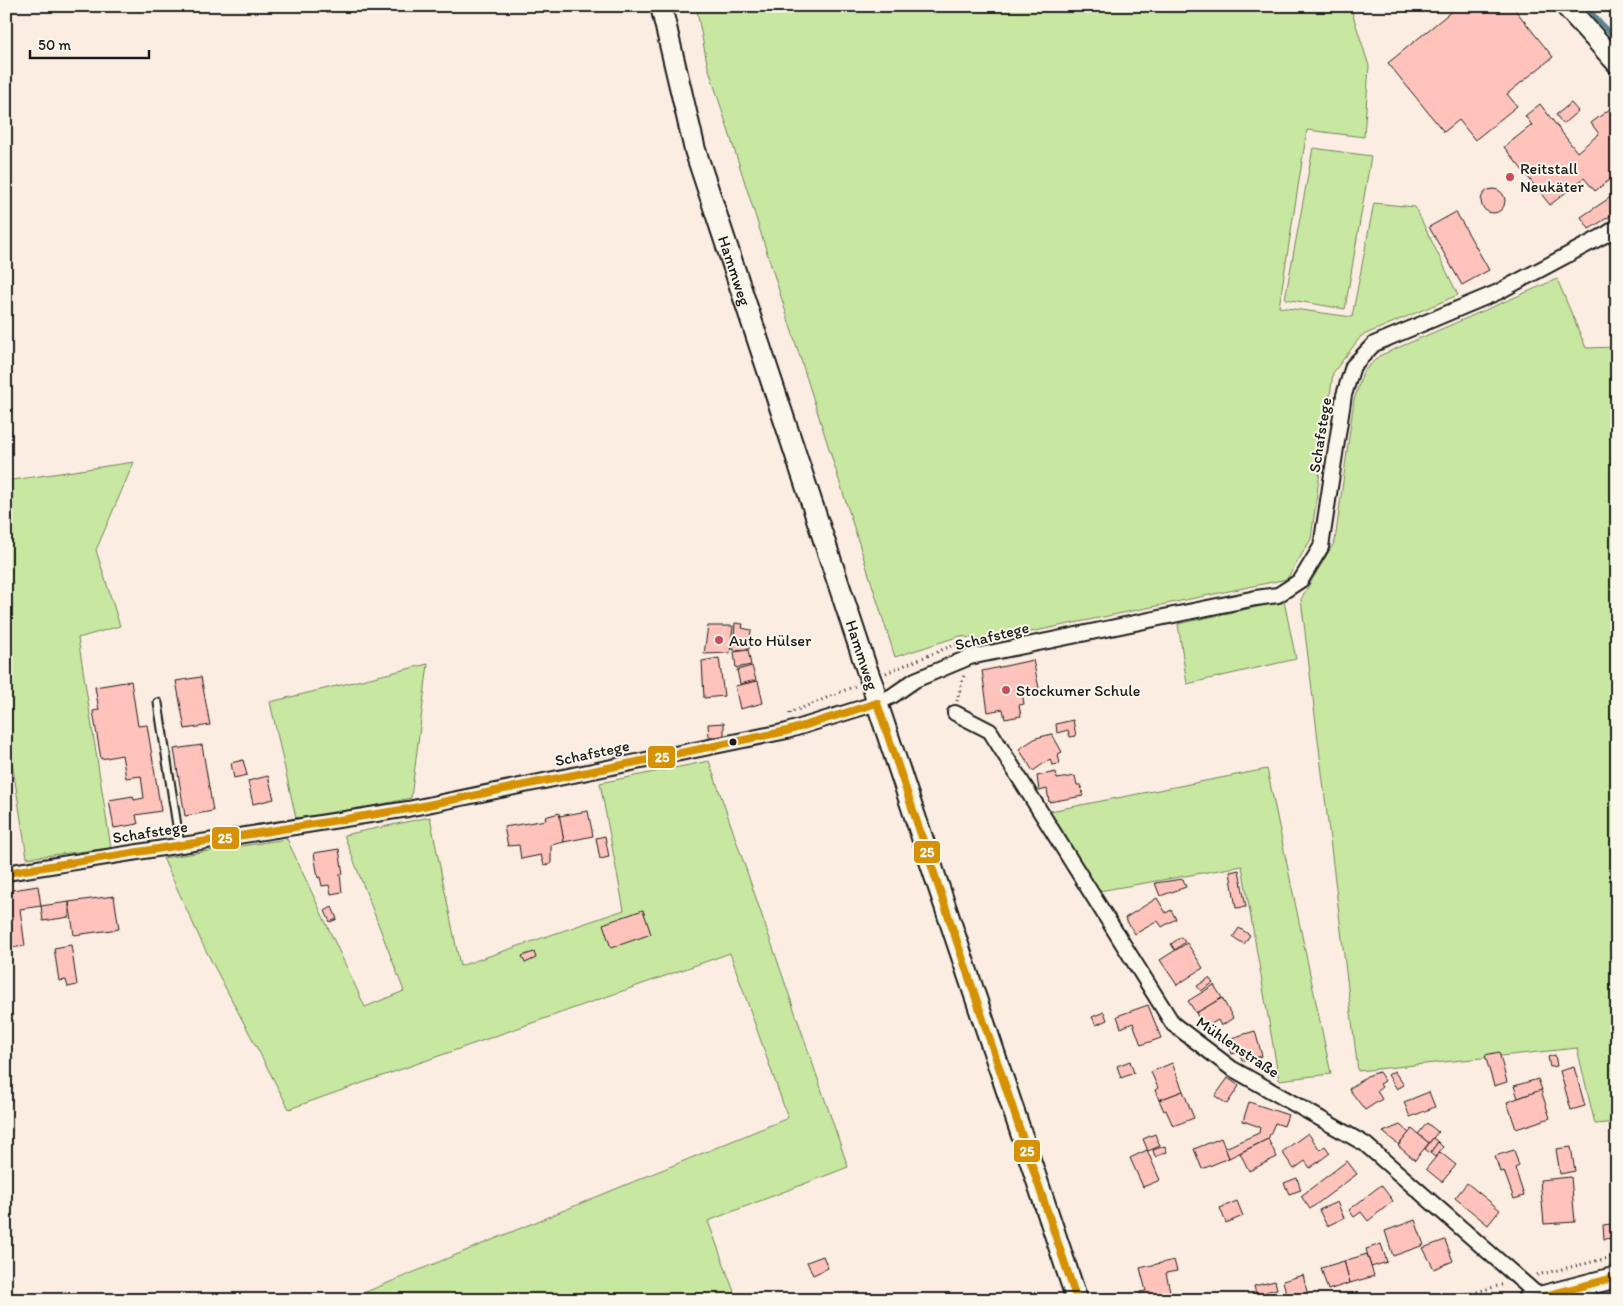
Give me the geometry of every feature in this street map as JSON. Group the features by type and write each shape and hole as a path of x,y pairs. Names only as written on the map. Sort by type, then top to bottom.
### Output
{"main road":[{"name":"Hammweg","path":"661,6 695,150 1077,1300"},
{"path":"1566,6 1617,63"},
{"path":"1534,1298 1617,1276"}],"street":[{"name":"Schafstege","path":"6,873 408,809 787,731 872,687 892,696 915,680 970,657 1278,595 1301,580 1322,547 1344,395 1353,366 1374,344 1498,292 1617,227"},
{"name":"Mühlenstraße","path":"955,713 990,731 1173,1024 1231,1068 1365,1144 1521,1279 1534,1298"}],"lane":[{"path":"158,702 180,845"}],"path":[{"path":"955,713 970,657"},
{"path":"1448,1300 1521,1279 1617,1256"}],"green space":[{"path":"696,6 1350,6 1369,66 1364,137 1307,130 1279,307 1352,317 1374,203 1415,207 1458,295 1361,336 1333,373 1311,539 1287,579 987,641 960,636 895,657 707,63"},
{"path":"1313,148 1371,156 1345,309 1285,299"},
{"path":"1557,279 1586,348 1617,347 1617,1122 1595,1124 1577,1048 1358,1071 1301,599 1335,541 1354,400 1363,372 1379,356"},
{"path":"134,462 96,550 120,626 78,638 111,848 27,858 12,762 6,763 6,481"},
{"path":"1284,601 1296,659 1187,684 1178,624"},
{"path":"428,664 411,798 336,814 296,818 270,702"},
{"path":"709,761 848,1167 708,1221 737,1300 363,1300 361,1294 788,1118 730,953 289,1109 203,945 163,858 287,839 365,1007 404,991 344,835 430,817 460,966 624,910 600,783"},
{"path":"1267,769 1331,1074 1279,1080 1242,866 1099,891 1050,811"}],"building":[{"path":"1458,6 1512,6 1553,57 1507,94 1517,106 1475,140 1459,120 1444,132 1388,63"},
{"path":"1571,103 1578,111 1563,124 1556,115"},
{"path":"1540,104 1577,152 1599,134 1591,123 1614,106 1617,109 1617,174 1595,191 1584,178 1550,205 1504,147 1532,125 1525,116"},
{"path":"1493,189 1501,193 1505,201 1501,209 1493,213 1485,209 1481,201 1485,193"},
{"path":"1617,193 1617,212 1589,229 1581,217"},
{"path":"1456,212 1489,270 1462,285 1429,227"},
{"path":"735,623 743,624 742,628 751,630 749,649 733,650"},
{"name":"Auto Hülser","path":"708,626 733,626 730,653 704,654"},
{"path":"748,650 751,665 736,668 734,652"},
{"path":"719,658 724,696 704,698 702,661"},
{"name":"Stockumer Schule","path":"1033,660 1039,688 1022,692 1024,704 1019,705 1021,716 1005,719 1003,709 988,712 982,671"},
{"path":"752,666 756,680 740,684 737,670"},
{"path":"201,677 210,725 185,729 176,681"},
{"path":"131,681 138,726 147,725 161,811 136,815 138,824 114,828 109,800 133,796 134,800 144,798 141,776 126,778 122,755 101,759 93,711 99,710 95,687"},
{"path":"758,681 763,703 740,709 735,686"},
{"path":"1073,720 1076,736 1070,737 1068,730 1057,733 1056,724"},
{"path":"724,723 724,737 709,737 708,724"},
{"path":"1052,734 1062,752 1058,754 1060,764 1052,765 1050,759 1033,771 1019,749 1036,738"},
{"path":"202,745 213,811 185,816 174,749"},
{"path":"243,760 247,775 234,778 231,763"},
{"path":"1056,772 1057,779 1075,776 1077,785 1081,785 1083,796 1049,802 1047,789 1039,791 1037,776"},
{"path":"268,776 274,799 253,804 248,781"},
{"path":"588,811 593,836 564,842 559,816"},
{"path":"559,813 564,842 551,845 551,864 544,865 541,855 521,859 519,845 508,846 504,827 546,820 545,817"},
{"path":"605,836 609,857 600,859 596,838"},
{"path":"339,849 343,874 340,874 342,892 331,894 329,885 322,886 320,877 318,878 314,853"},
{"path":"1239,870 1246,907 1236,908 1230,872"},
{"path":"1183,879 1186,887 1160,896 1155,883"},
{"path":"38,886 41,906 20,909 25,946 10,948 6,919 6,891"},
{"path":"114,896 119,929 74,935 69,902"},
{"path":"1157,898 1166,913 1171,910 1176,919 1162,927 1158,921 1135,934 1125,918"},
{"path":"69,902 69,917 43,921 41,906"},
{"path":"332,907 337,919 330,922 325,911"},
{"path":"643,910 651,934 611,948 603,924"},
{"path":"1239,928 1250,935 1244,944 1233,937"},
{"path":"1181,937 1185,942 1175,950 1171,944"},
{"path":"1187,943 1203,968 1177,985 1160,960"},
{"path":"71,945 77,985 68,987 66,980 59,981 54,948"},
{"path":"534,952 536,958 525,963 522,956"},
{"path":"1209,978 1213,983 1201,991 1197,986"},
{"path":"1214,985 1222,998 1196,1013 1188,1001"},
{"path":"1222,998 1233,1018 1221,1026 1218,1020 1204,1028 1196,1013"},
{"path":"1148,1005 1161,1038 1141,1045 1133,1023 1121,1028 1117,1016"},
{"path":"1104,1012 1107,1020 1096,1025 1092,1017"},
{"path":"1255,1031 1262,1056 1242,1061 1240,1052 1232,1054 1228,1039"},
{"path":"1499,1052 1507,1082 1494,1086 1485,1055"},
{"path":"1555,1055 1557,1066 1550,1067 1548,1057"},
{"path":"1130,1061 1134,1073 1121,1078 1117,1066"},
{"path":"1172,1063 1183,1091 1159,1100 1155,1090 1158,1088 1151,1072"},
{"path":"1574,1067 1585,1106 1571,1110 1560,1071"},
{"path":"1394,1071 1404,1085 1397,1089 1388,1075"},
{"path":"1379,1072 1385,1081 1380,1084 1382,1087 1377,1091 1382,1099 1365,1110 1349,1089 1367,1076"},
{"path":"1228,1078 1239,1086 1227,1104 1215,1096"},
{"path":"1538,1079 1542,1090 1518,1098 1514,1086"},
{"path":"1541,1090 1550,1118 1516,1129 1507,1102"},
{"path":"1183,1091 1194,1118 1173,1126 1159,1100"},
{"path":"1429,1092 1435,1107 1410,1117 1404,1102"},
{"path":"1249,1102 1288,1115 1284,1126 1275,1123 1268,1139 1229,1158 1225,1148 1259,1133 1260,1127 1243,1121"},
{"path":"1427,1123 1438,1132 1429,1143 1418,1134"},
{"path":"1400,1125 1409,1133 1399,1145 1383,1132"},
{"path":"1412,1129 1429,1143 1415,1160 1398,1146"},
{"path":"1308,1133 1320,1150 1325,1146 1330,1153 1310,1168 1305,1161 1294,1169 1282,1152"},
{"path":"1155,1134 1160,1146 1148,1151 1143,1139"},
{"path":"1221,1138 1229,1158 1202,1169 1194,1149"},
{"path":"1433,1138 1438,1142 1430,1153 1425,1149"},
{"path":"1268,1139 1277,1157 1249,1171 1240,1153"},
{"path":"1438,1142 1443,1147 1435,1157 1430,1153"},
{"path":"1165,1146 1167,1152 1155,1157 1153,1150"},
{"path":"1571,1147 1575,1171 1560,1174 1556,1149"},
{"path":"1147,1150 1160,1180 1143,1187 1130,1158"},
{"path":"1514,1150 1519,1166 1515,1168 1524,1196 1514,1199 1504,1171 1500,1172 1495,1156"},
{"path":"1440,1152 1456,1165 1442,1182 1426,1169"},
{"path":"1347,1161 1357,1174 1310,1209 1301,1196"},
{"path":"1571,1177 1575,1222 1544,1224 1540,1180"},
{"path":"1297,1178 1301,1190 1289,1194 1284,1183"},
{"path":"1467,1183 1500,1210 1488,1225 1455,1198"},
{"path":"1381,1185 1393,1201 1368,1221 1361,1212 1354,1217 1349,1210"},
{"path":"1237,1201 1243,1216 1226,1223 1220,1208"},
{"path":"1337,1202 1344,1218 1327,1226 1319,1210"},
{"path":"1415,1220 1424,1245 1393,1256 1385,1231"},
{"path":"1611,1224 1613,1238 1604,1239 1603,1225"},
{"path":"1445,1240 1453,1261 1434,1269 1423,1248"},
{"path":"1381,1244 1387,1262 1371,1267 1366,1249"},
{"path":"1367,1254 1374,1276 1350,1283 1344,1261"},
{"path":"823,1256 828,1268 813,1275 807,1262"},
{"path":"1174,1260 1177,1271 1166,1273 1172,1300 1142,1300 1140,1292 1146,1291 1140,1268"},
{"path":"1344,1261 1350,1283 1328,1290 1321,1268"},
{"path":"1303,1275 1309,1300 1288,1300 1283,1281"},
{"path":"1275,1281 1277,1289 1265,1292 1267,1300 1244,1300 1243,1297 1256,1294 1254,1286"}],"waterway":[{"path":"1585,6 1617,40"}],"transit line":[{"name":"25","path":"877,703 1077,1300"},
{"name":"25","path":"6,873 408,809 787,731 877,703"},
{"name":"25","path":"1529,1300 1617,1277"}],"place":[{"name":"Reitstall Neukäter","path":"1510,177"},
{"name":"Auto Hülser","path":"719,640"},
{"name":"Stockumer Schule","path":"1006,690"}]}
